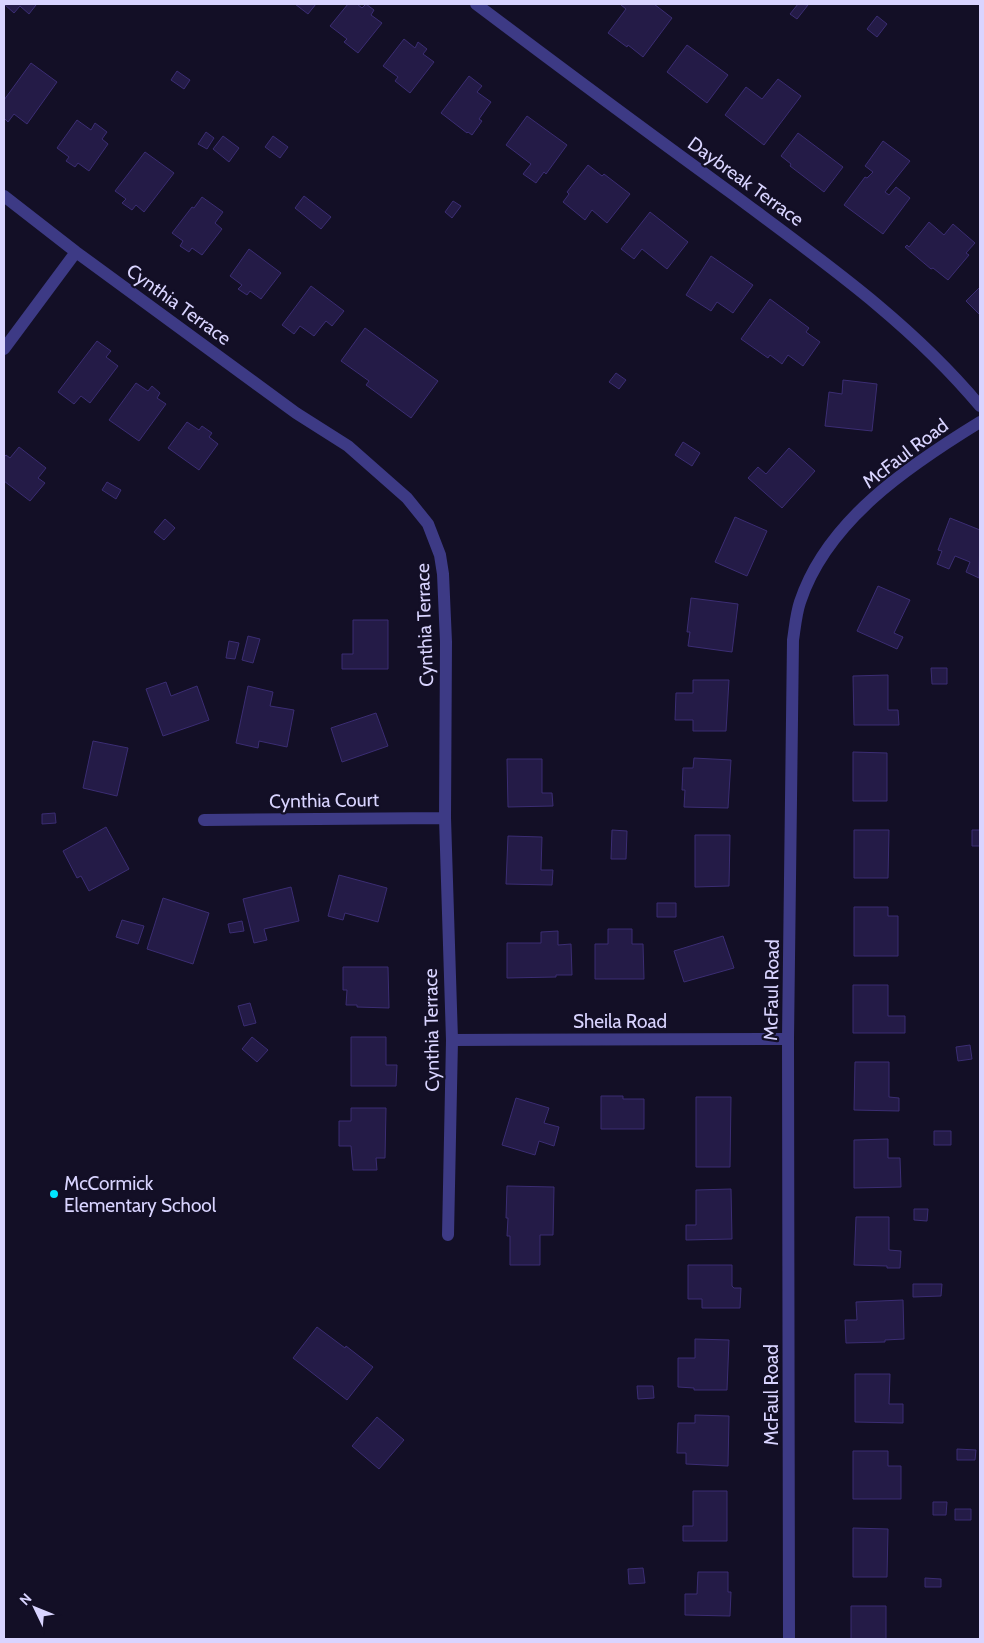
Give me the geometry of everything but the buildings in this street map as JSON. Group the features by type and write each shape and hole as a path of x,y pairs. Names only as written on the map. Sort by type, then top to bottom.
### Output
{"street":[{"name":"Daybreak Terrace","path":"476,4 816,256 885,310 954,375 980,406"},
{"name":"Cynthia Terrace","path":"4,196 76,252 296,413 348,446 406,498 425,519 440,555 443,574 446,642 445,818 452,1040 448,1235"},
{"path":"4,350 76,252"},
{"name":"McFaul Road","path":"789,1639 788,1040 793,640 799,604 808,581 818,563 857,514 903,473 980,422"},
{"name":"Cynthia Court","path":"204,820 445,818"},
{"name":"Sheila Road","path":"452,1040 788,1040"}],"place":[{"name":"McCormick Elementary School","path":"54,1194"}]}
